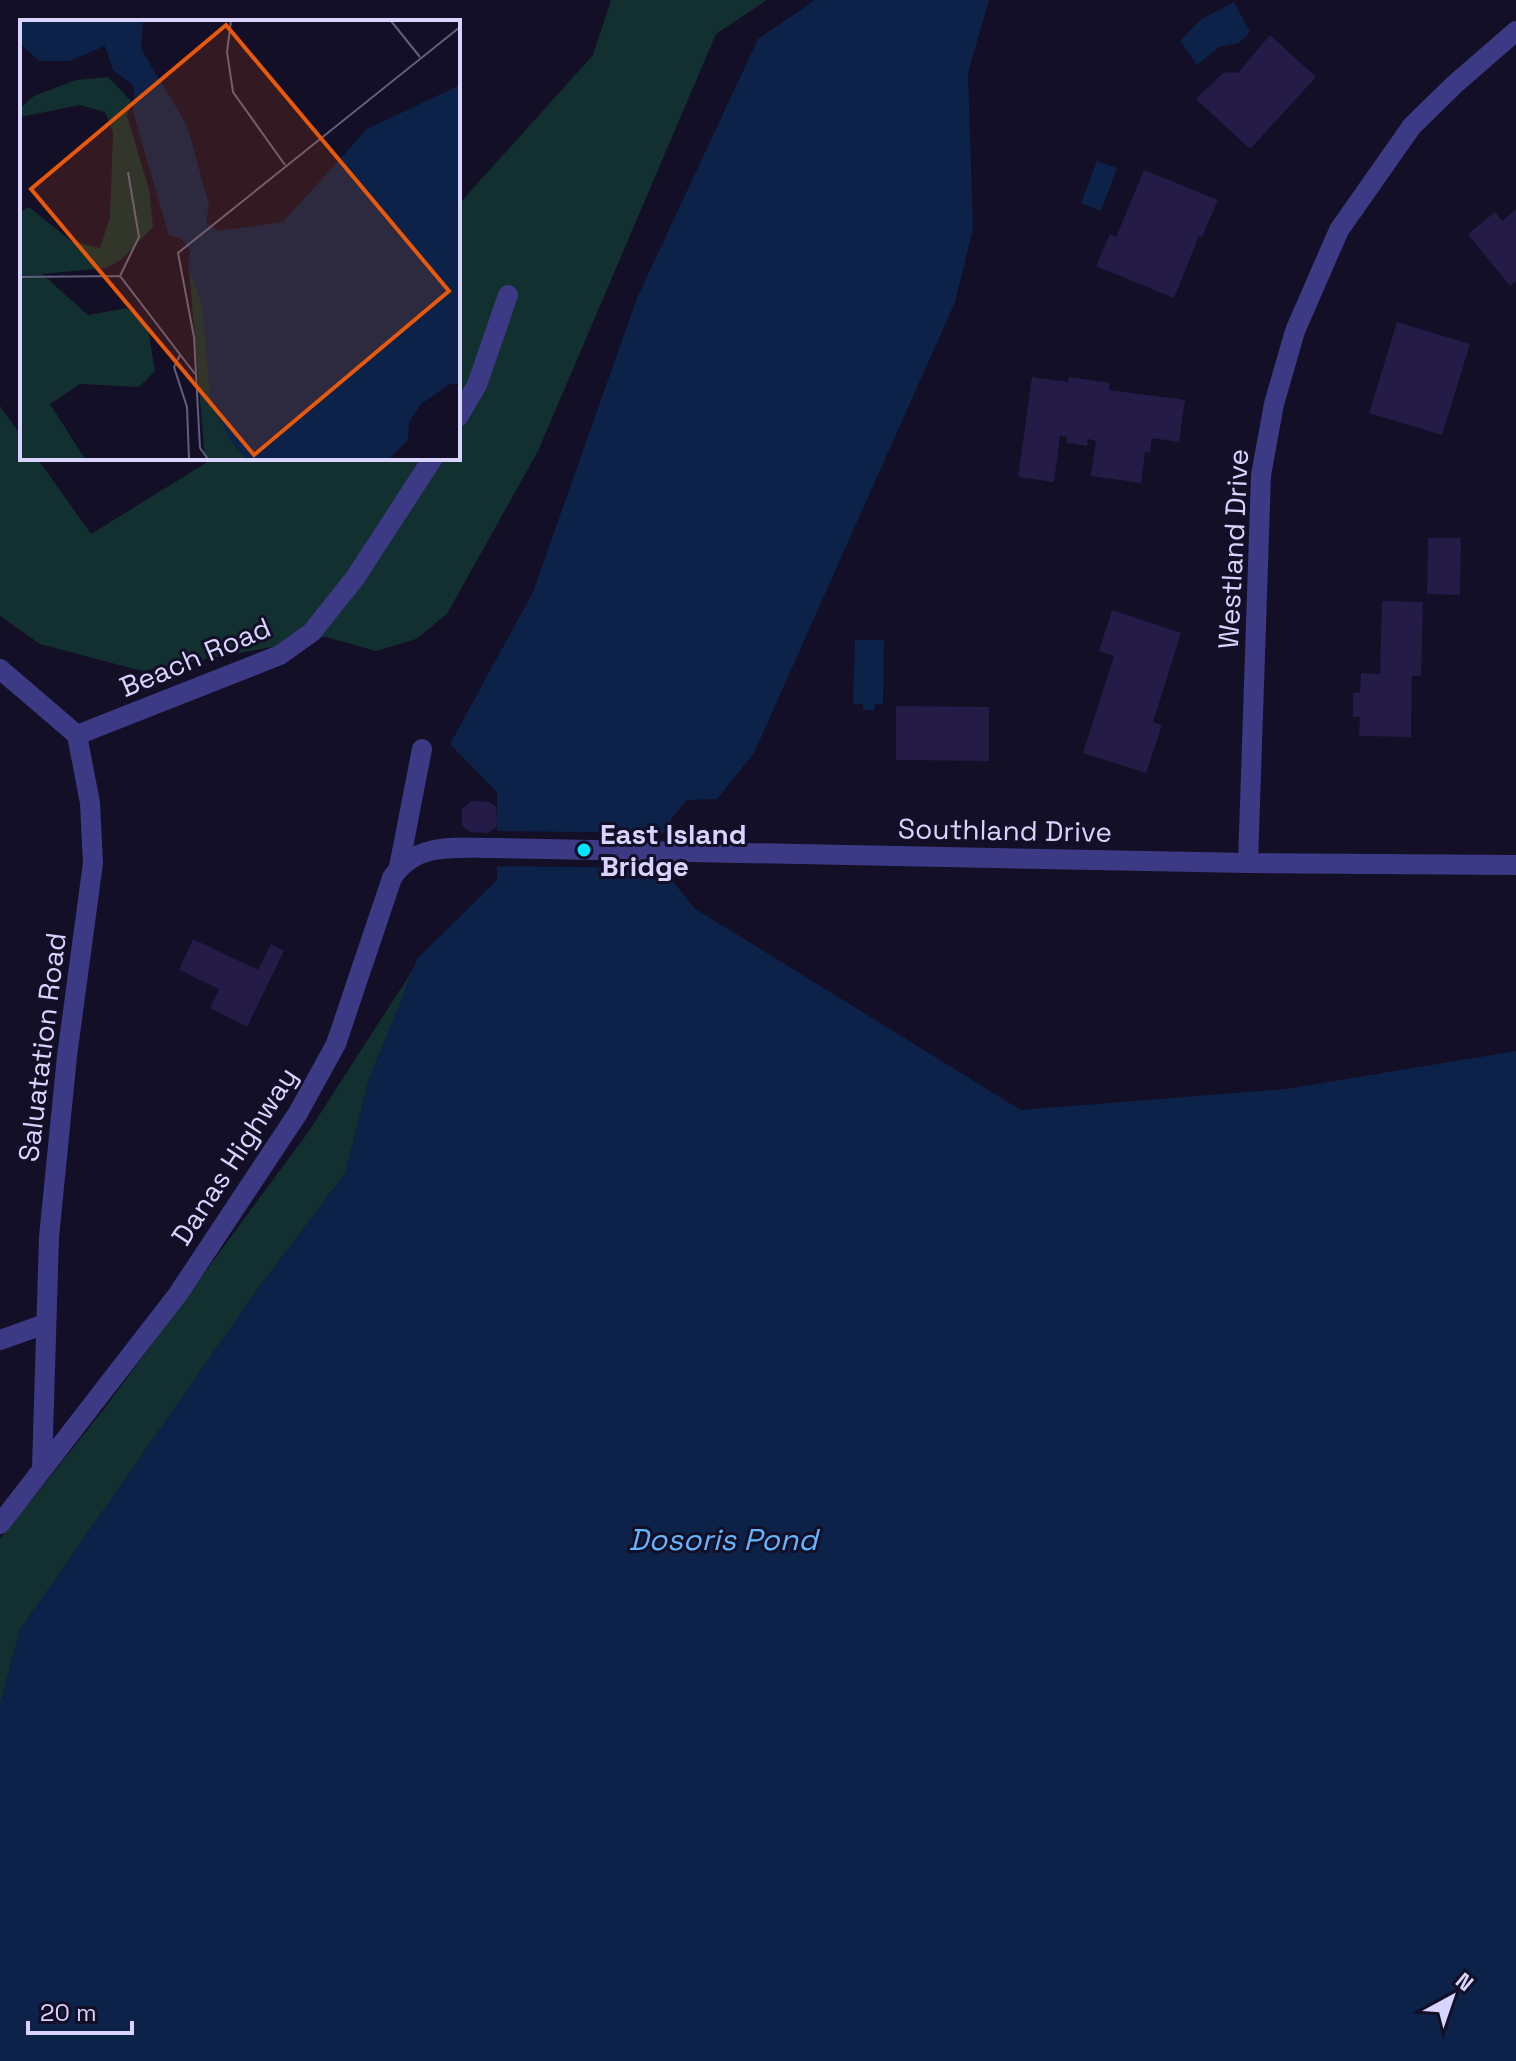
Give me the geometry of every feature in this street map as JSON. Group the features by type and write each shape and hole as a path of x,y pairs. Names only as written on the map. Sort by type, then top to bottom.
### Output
{"street":[{"name":"Westland Drive","path":"1248,863 1261,475 1274,404 1295,331 1339,230 1412,126 1516,31"},
{"path":"460,414 477,385 508,295"},
{"name":"Beach Road","path":"77,735 280,655 312,632 355,578 432,460"},
{"path":"0,669 77,735"},
{"name":"Saluatation Road","path":"42,1468 49,1237 67,1056 93,863 90,803 77,735"},
{"name":"Danas Highway","path":"0,1524 178,1294 298,1113 336,1044 392,878 399,867 422,749"},
{"name":"Southland Drive","path":"399,867 411,858 436,848 1516,865"},
{"path":"0,1340 45,1324"}],"green space":[{"path":"611,0 767,0 716,34 538,451 447,614 416,639 376,651 326,637 142,671 40,644 0,616 0,406 20,434 20,460 38,460 91,534 211,460 460,460 460,203 593,55"},
{"path":"414,968 369,1080 345,1174 255,1293 20,1630 0,1705 0,1539 104,1409 309,1131"}],"water":[{"name":"Dosoris Pond","path":"815,0 989,0 968,73 973,228 955,302 754,753 717,799 687,800 671,819 668,875 694,908 1021,1110 1286,1089 1516,1051 1516,2061 0,2061 0,1705 20,1630 255,1293 345,1174 369,1080 417,959 497,880 497,792 450,744 533,592 637,298 758,39"},
{"path":"1234,2 1250,32 1239,43 1219,47 1197,65 1180,41 1200,20"},
{"path":"1097,161 1117,168 1101,211 1081,203"},
{"path":"855,640 884,640 883,704 875,704 874,710 863,710 863,704 853,704"}],"pier":[{"name":"East Island Bridge","path":"494,831 674,833 672,868 494,866"}],"building":[{"path":"1270,35 1316,77 1250,149 1196,99 1224,72 1238,73"},
{"path":"1144,170 1218,200 1202,237 1199,236 1174,298 1096,266 1110,234 1116,237"},
{"path":"1516,209 1516,281 1510,286 1468,234 1495,212 1502,221"},
{"path":"1397,322 1470,344 1442,435 1369,413"},
{"path":"1032,377 1068,382 1069,377 1110,383 1109,390 1185,400 1179,442 1152,438 1150,453 1145,452 1141,483 1091,476 1096,441 1088,439 1087,446 1067,443 1067,437 1060,436 1054,482 1018,477"},
{"path":"1428,538 1461,538 1460,595 1427,594"},
{"path":"1382,601 1423,602 1421,676 1412,676 1411,737 1359,736 1360,717 1353,717 1353,693 1360,693 1361,673 1380,674"},
{"path":"1112,610 1181,633 1153,722 1162,725 1146,773 1083,753 1114,656 1099,651"},
{"path":"896,706 989,707 989,761 896,760"},
{"path":"471,801 490,802 496,807 497,826 489,833 470,832 462,826 462,809"},
{"path":"193,939 258,970 271,944 284,951 247,1027 210,1008 219,989 179,970"}],"place":[{"name":"East Island Bridge","path":"584,850"}]}
